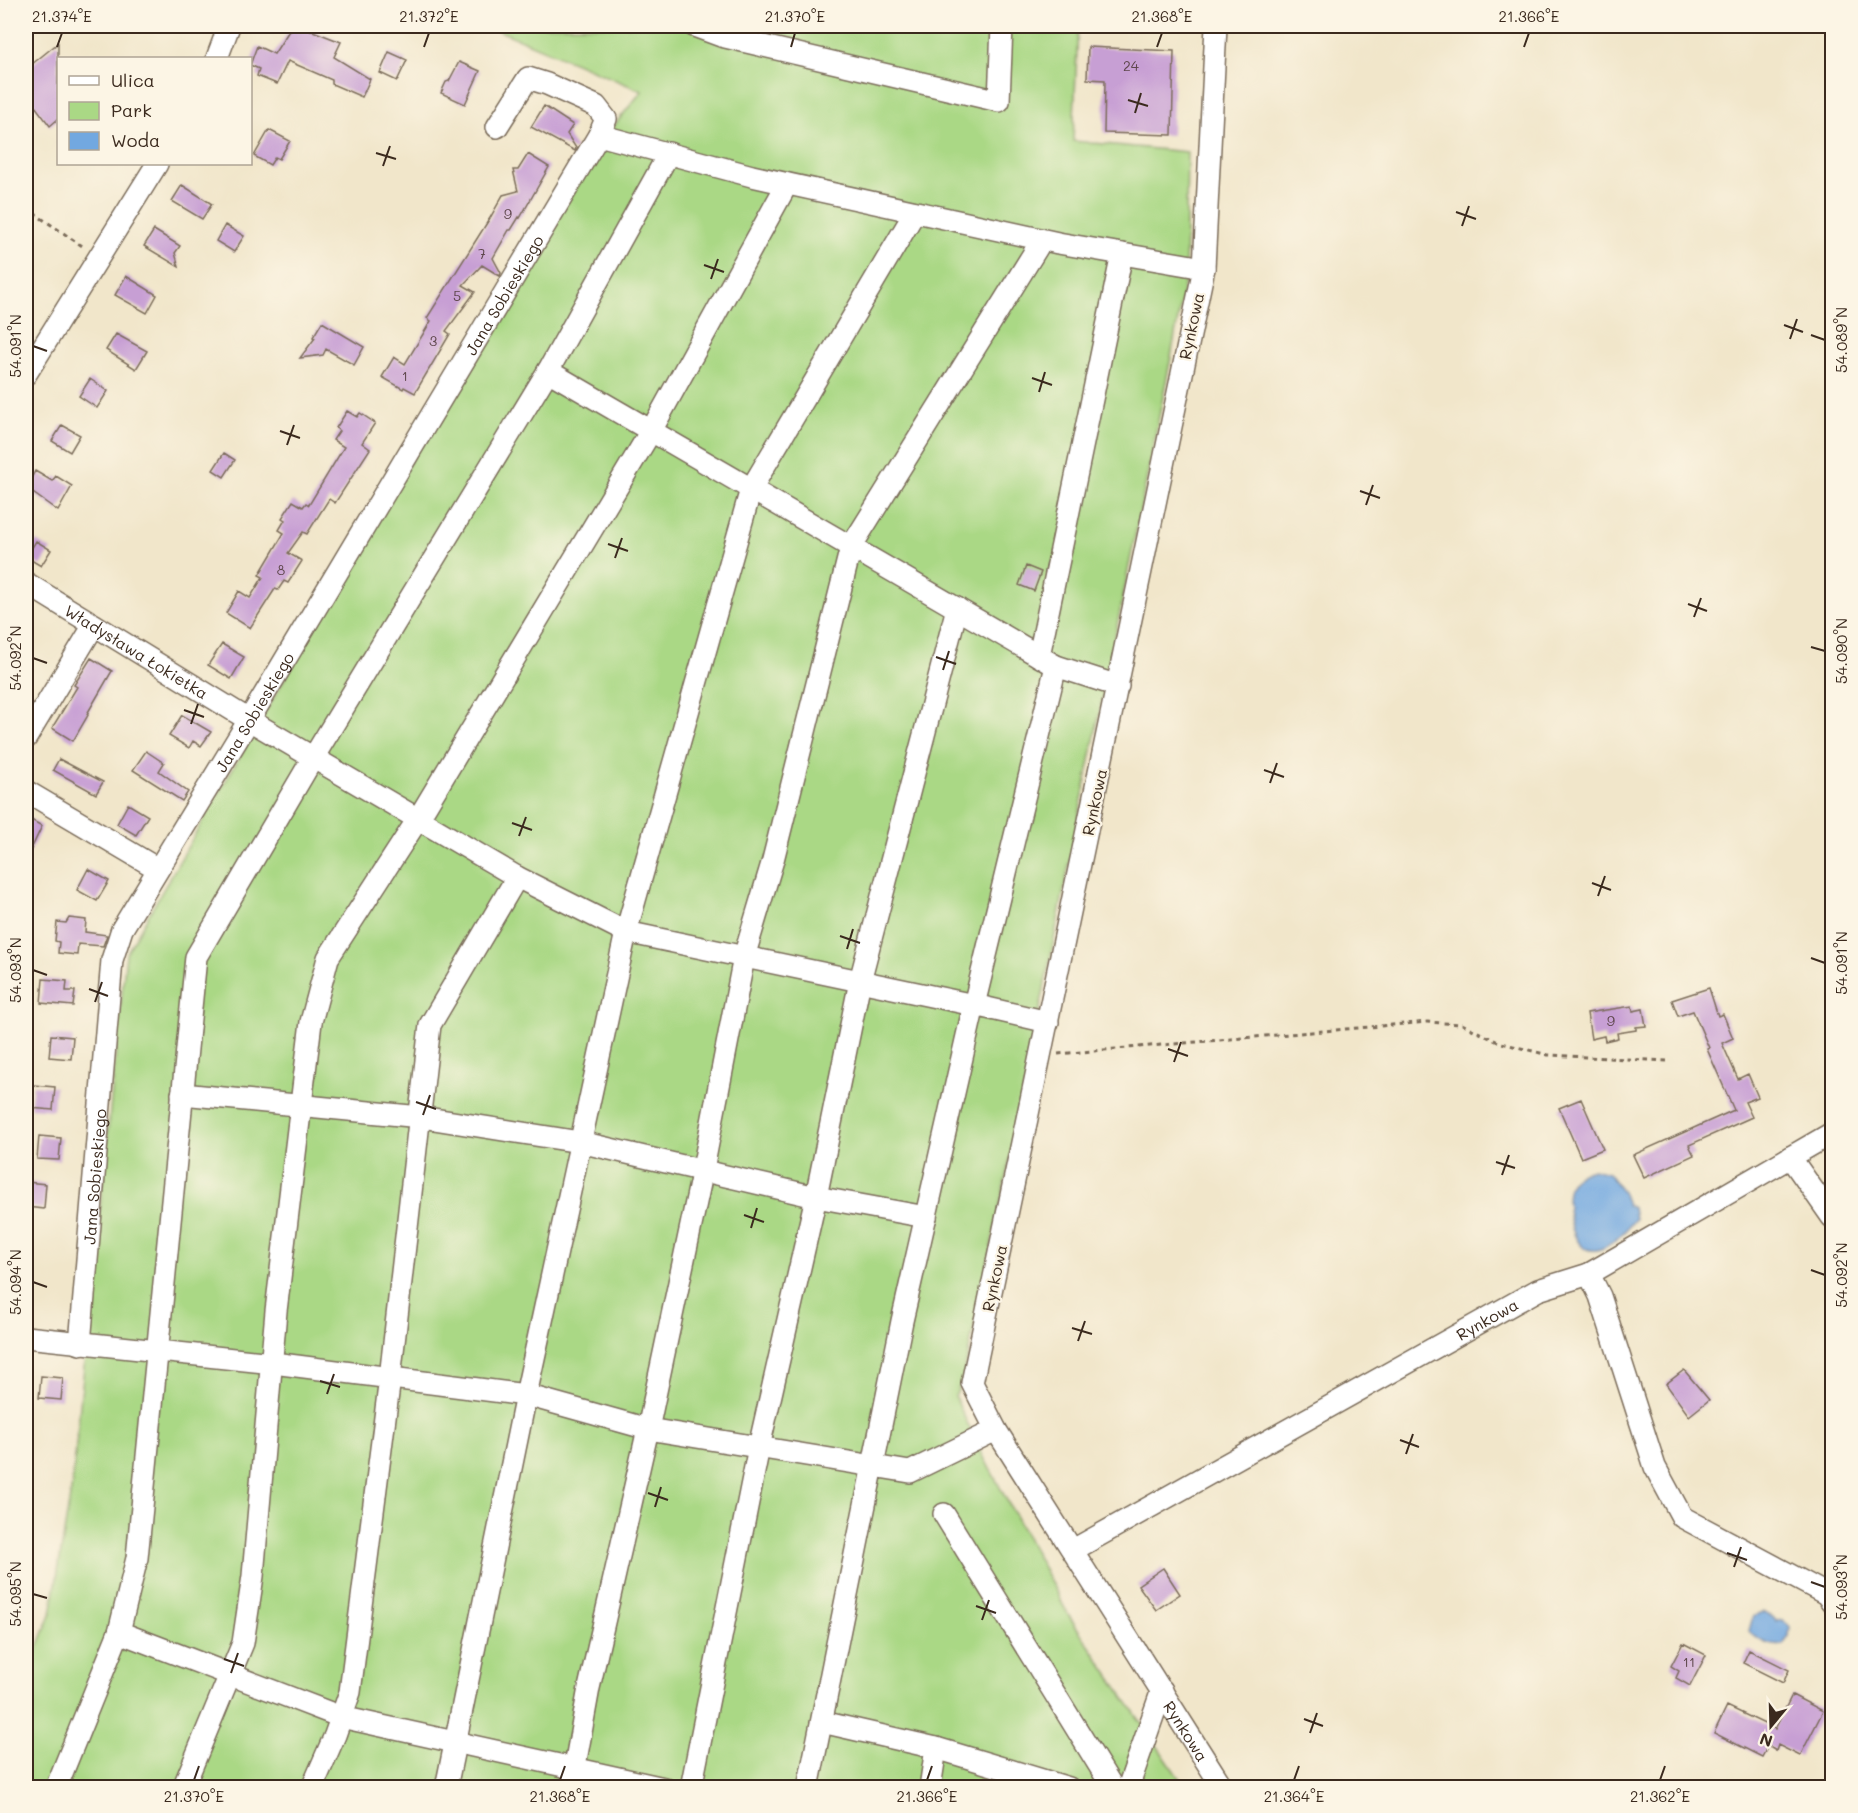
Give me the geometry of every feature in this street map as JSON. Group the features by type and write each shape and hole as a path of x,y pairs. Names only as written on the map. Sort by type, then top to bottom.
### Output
{"street":[{"path":"217,57 229,26"},
{"path":"694,26 721,36 999,101 1002,26"},
{"name":"Rynkowa","path":"1216,26 1204,268 972,1383 996,1430 1223,1788"},
{"path":"497,127 528,78 596,106 606,119 599,135 787,184 1042,240 1204,268"},
{"name":"Jana Sobieskiego","path":"80,1344 112,960 122,929 599,135"},
{"path":"56,1788 119,1632 137,1558 196,957 313,758 548,371 669,153"},
{"path":"26,374 157,165"},
{"path":"183,1788 243,1643 251,1587 276,1311 300,1107 311,1022 328,958 418,819 651,431 787,184"},
{"path":"446,1788 526,1395 626,932 751,489 915,212"},
{"path":"573,1778 589,1688 648,1429 703,1169 744,957 773,860 851,547 1042,240"},
{"path":"808,1788 902,1321 974,1005 1047,661 1122,254"},
{"path":"548,371 1047,661 1118,686"},
{"name":"Władysława Łokietka","path":"26,584 249,720 517,877 626,932 1048,1022"},
{"path":"691,1788 759,1447 816,1197 860,981 957,608"},
{"path":"26,738 94,626"},
{"path":"26,790 158,869"},
{"path":"312,1788 351,1692 421,1117 430,1025 517,877"},
{"path":"182,1094 421,1117 580,1142 816,1197 926,1217"},
{"name":"Rynkowa","path":"1073,1550 1538,1290 1589,1274 1833,1133"},
{"path":"1790,1157 1833,1217"},
{"path":"1589,1274 1600,1296 1655,1467 1682,1517 1826,1594 1833,1602"},
{"path":"26,1337 273,1363 526,1395 648,1429 910,1472 996,1430"},
{"path":"944,1514 1113,1788"},
{"path":"119,1632 341,1717 454,1743 573,1778 664,1788"},
{"path":"1128,1788 1162,1690"},
{"path":"822,1722 936,1748 1069,1788"},
{"path":"930,1788 936,1748"}],"path":[{"path":"26,208 99,257"},
{"path":"1041,1050 1062,1054 1426,1022 1462,1024 1498,1042 1548,1055 1667,1061"}],"green space":[{"path":"488,26 1078,26 1073,141 1187,152 1185,280 1171,357 1012,1148 963,1378 955,1397 981,1452 1069,1616 1185,1787 26,1788 26,1678 51,1614 72,1484 126,954 578,170 642,91"}],"water":[{"path":"1593,1169 1608,1173 1622,1191 1627,1205 1633,1207 1635,1219 1616,1240 1596,1250 1588,1249 1580,1244 1574,1233 1567,1202 1573,1180"},
{"path":"1762,1612 1776,1621 1784,1621 1790,1627 1789,1636 1783,1645 1765,1642 1749,1631 1753,1616"}],"building":[{"path":"292,26 300,26 341,42 334,57 370,79 362,97 332,84 332,80 288,61 277,84 257,76 259,69 252,66 257,46 274,54"},
{"path":"58,43 57,120 50,126 26,94 26,69"},
{"path":"1088,47 1174,51 1172,135 1104,133 1105,80 1087,79"},
{"path":"389,52 407,60 397,81 380,73"},
{"path":"459,62 480,71 465,104 441,93"},
{"path":"544,106 573,125 567,134 576,148 575,151 531,127"},
{"path":"269,130 290,141 279,159 275,157 270,165 254,156"},
{"path":"528,154 549,167 520,218 509,230 493,258 501,273 500,276 482,265 463,285 475,292 446,331 450,334 415,393 382,377 394,357 405,364 431,321 427,318 503,195 518,191 513,170 518,170"},
{"path":"182,185 212,204 202,219 172,201"},
{"path":"225,225 244,236 234,252 216,241"},
{"path":"154,230 180,246 175,253 179,267 144,246"},
{"path":"126,276 157,295 147,313 115,295"},
{"path":"322,322 364,347 354,365 326,349 323,355 300,358 315,338 313,337"},
{"path":"116,334 147,351 136,369 106,350"},
{"path":"90,379 108,391 97,408 79,396"},
{"path":"347,411 357,417 360,413 375,423 362,443 370,449 335,503 329,499 307,534 303,532 288,553 302,561 288,583 284,581 278,590 275,589 250,628 226,613 239,591 250,598 263,577 259,575 284,533 279,530 285,520 282,518 293,501 303,507 306,503 309,505 344,447 333,440 339,431 336,428"},
{"path":"62,425 80,435 70,452 52,441"},
{"path":"224,453 235,460 224,477 213,470"},
{"path":"35,471 52,481 56,476 72,486 58,511 26,488"},
{"path":"36,541 51,550 41,566 26,557"},
{"path":"1026,566 1041,572 1034,591 1019,585"},
{"path":"222,644 244,657 231,679 208,665"},
{"path":"91,658 112,671 73,741 52,728 77,687 74,685"},
{"path":"182,715 211,732 201,746 193,741 189,748 169,736"},
{"path":"146,751 164,763 159,771 188,792 182,801 133,770"},
{"path":"59,759 103,782 96,794 53,770"},
{"path":"128,804 148,816 136,835 117,824"},
{"path":"26,817 42,826 26,860"},
{"path":"88,869 109,881 97,901 77,890"},
{"path":"69,918 86,920 85,932 107,935 103,946 78,944 77,955 58,953 59,942 55,941 57,922 66,923"},
{"path":"43,979 67,981 66,991 75,991 73,1006 41,1003"},
{"path":"1709,988 1718,1016 1723,1014 1733,1038 1722,1043 1738,1079 1748,1074 1758,1097 1745,1102 1752,1117 1689,1145 1694,1155 1644,1178 1633,1155 1734,1110 1693,1011 1678,1016 1672,1000"},
{"path":"1632,1006 1633,1011 1643,1009 1646,1026 1617,1033 1618,1038 1605,1041 1604,1036 1591,1039 1587,1013"},
{"path":"51,1035 73,1037 71,1059 49,1057"},
{"path":"33,1085 55,1087 53,1110 30,1108"},
{"path":"1581,1099 1603,1149 1581,1158 1559,1108"},
{"path":"39,1136 61,1138 59,1160 37,1159"},
{"path":"26,1182 46,1184 44,1209 26,1207"},
{"path":"1684,1370 1709,1400 1689,1416 1666,1384"},
{"path":"41,1376 63,1378 61,1400 39,1398"},
{"path":"1163,1568 1180,1594 1156,1610 1138,1585"},
{"path":"1683,1643 1706,1655 1690,1686 1676,1678 1679,1671 1671,1666"},
{"path":"1749,1650 1789,1670 1783,1683 1743,1663"},
{"path":"1792,1695 1823,1711 1800,1756 1778,1745 1776,1751 1768,1746 1762,1757 1714,1733 1727,1706 1775,1729"}]}
